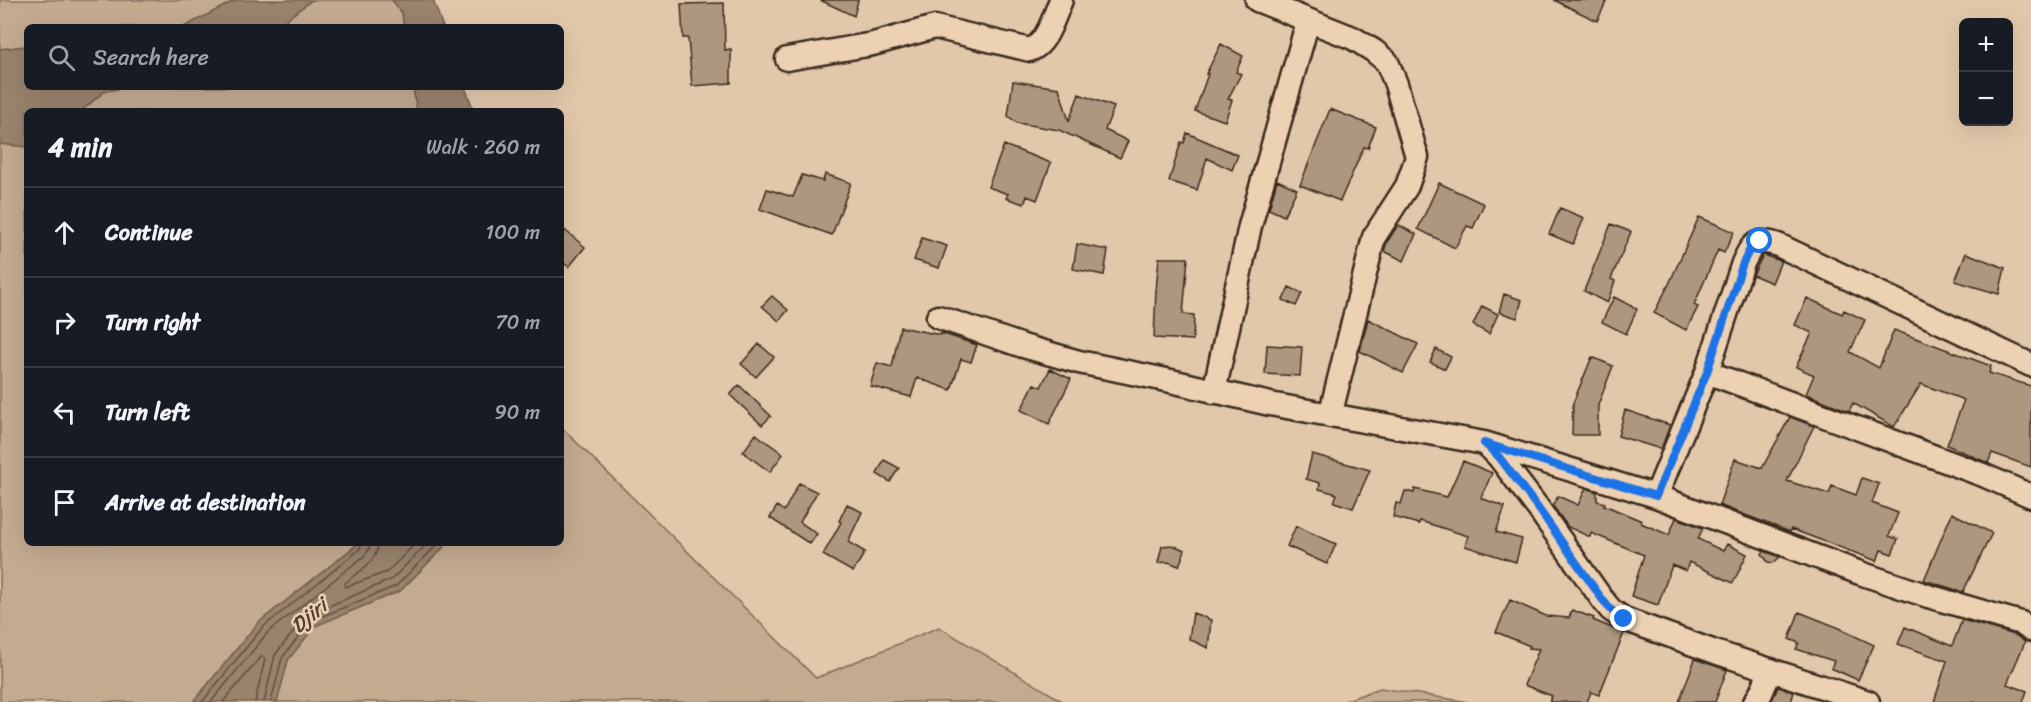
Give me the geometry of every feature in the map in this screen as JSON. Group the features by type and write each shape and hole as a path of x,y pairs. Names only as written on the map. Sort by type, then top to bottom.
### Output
{"street":[{"path":"787,58 873,44 935,27 1030,50 1036,48 1044,37 1061,0"},
{"path":"1257,0 1353,38 1387,62 1396,84 1417,157 1407,186 1374,237 1330,416"},
{"path":"1214,392 1250,226 1308,21"},
{"path":"1656,496 1707,372 1743,263 1751,247 1760,241 1778,244 2031,365"},
{"path":"938,317 1079,363 1330,416 1484,443 1656,496 1871,577 2021,623 2031,630"},
{"path":"1707,372 1983,475 2031,496"},
{"path":"1484,443 1499,457 1538,508 1611,610 1624,619 1715,652 1868,702"},
{"path":"1755,702 1771,670"}],"shaded area":[{"path":"0,0 236,0 190,24 24,24 24,46 0,49"},
{"path":"312,0 392,0 402,13 404,24 280,24"},
{"path":"414,90 416,108 85,108 105,91"},
{"path":"0,144 24,147 24,546 355,546 258,623 195,700 197,702 0,702"},
{"path":"564,430 816,678 939,627 1064,702 277,702 288,660 315,626 400,591 445,546 564,546"},
{"path":"1380,688 1469,702 1342,702"}],"water":[{"path":"236,0 312,0 280,24 190,24"},
{"path":"392,0 433,0 442,24 404,24 402,13"},
{"path":"24,46 24,90 111,90 105,91 85,108 24,108 24,147 0,144 0,49"},
{"path":"414,90 466,90 473,108 416,108"},
{"name":"Djiri","path":"355,546 445,546 400,591 315,626 288,660 277,702 197,702 195,700 258,623"}],"building":[{"path":"820,0 858,0 854,16"},
{"path":"1554,0 1607,0 1597,21"},
{"path":"724,3 725,50 731,49 731,83 692,86 688,38 683,38 681,4"},
{"path":"1221,44 1243,56 1236,72 1241,74 1228,99 1232,100 1225,121 1195,111 1208,74 1206,74"},
{"path":"1013,81 1059,88 1069,121 1079,94 1114,107 1105,130 1128,141 1120,158 1059,130 1017,123 1008,116"},
{"path":"1330,109 1376,127 1368,148 1364,147 1340,201 1300,185"},
{"path":"1187,133 1238,155 1232,170 1207,158 1197,190 1169,181 1181,142 1184,143"},
{"path":"1004,145 1051,163 1037,200 1027,196 1024,204 1006,198 1008,194 988,187"},
{"path":"825,174 851,183 832,235 760,209 767,189 793,197 802,175 823,181"},
{"path":"1277,180 1297,189 1284,216 1269,209"},
{"path":"1439,183 1484,204 1473,228 1467,226 1455,248 1418,229"},
{"path":"1560,208 1584,218 1573,244 1549,234"},
{"path":"1699,217 1734,232 1724,253 1718,250 1694,305 1698,307 1686,330 1654,313"},
{"path":"1611,224 1631,232 1611,279 1615,281 1607,303 1584,291"},
{"path":"1398,225 1416,234 1404,261 1384,251"},
{"path":"564,230 585,247 569,267 564,263"},
{"path":"922,238 947,246 939,268 914,260"},
{"path":"1077,244 1108,250 1104,275 1073,269"},
{"path":"1966,253 2005,268 1999,294 1955,281"},
{"path":"1763,255 1781,261 1772,283 1753,275"},
{"path":"1159,258 1188,258 1183,314 1194,315 1193,340 1154,338"},
{"path":"1289,287 1302,293 1296,306 1283,300"},
{"path":"1504,294 1522,300 1517,318 1499,312"},
{"path":"772,296 788,310 779,321 762,306"},
{"path":"1614,297 1637,309 1626,334 1602,322"},
{"path":"1807,298 1842,314 1844,310 1865,320 1850,352 1879,368 1894,330 1991,366 1989,373 2031,386 2031,467 1992,453 1988,463 1947,445 1964,400 1921,384 1894,427 1853,403 1849,411 1806,394 1814,375 1796,367 1812,333 1795,325"},
{"path":"1482,306 1498,314 1489,334 1473,325"},
{"path":"1368,319 1418,344 1403,373 1360,351"},
{"path":"900,327 941,335 941,333 977,345 971,362 961,359 951,390 917,378 911,397 870,386 877,363 892,367"},
{"path":"759,344 774,357 756,377 741,364"},
{"path":"1267,345 1302,347 1300,376 1265,374"},
{"path":"1436,349 1451,357 1445,369 1430,362"},
{"path":"1592,357 1613,366 1598,405 1598,435 1572,435 1573,403"},
{"path":"1050,369 1071,379 1049,424 1021,410 1034,384 1041,387"},
{"path":"739,385 771,416 762,425 730,395"},
{"path":"1625,410 1670,425 1661,449 1618,436"},
{"path":"1790,417 1814,426 1787,481 1829,494 1832,486 1856,495 1862,478 1879,484 1872,503 1898,513 1889,536 1898,539 1892,554 1881,550 1877,561 1719,505 1735,459 1762,468"},
{"path":"756,434 783,454 770,472 743,452"},
{"path":"1312,454 1370,470 1353,508 1334,502 1337,494 1319,489 1320,483 1306,479"},
{"path":"884,460 899,468 890,482 877,474"},
{"path":"1463,461 1492,473 1481,498 1505,507 1496,532 1522,539 1516,562 1465,546 1468,536 1420,521 1419,524 1393,517 1396,503 1401,504 1405,491 1414,493 1415,489 1447,497"},
{"path":"799,483 817,492 800,522 817,534 810,544 770,518 777,506 784,511"},
{"path":"1586,488 1597,492 1597,501 1605,503 1604,505 1669,535 1676,518 1703,528 1698,539 1723,551 1727,544 1747,554 1733,583 1689,562 1686,571 1672,565 1658,605 1631,596 1644,555 1591,533 1590,537 1568,527 1553,506 1558,496 1578,505"},
{"path":"847,504 862,512 848,542 865,552 853,572 823,555 841,522 839,521"},
{"path":"1952,513 1992,533 1963,592 1924,580"},
{"path":"1296,526 1336,544 1327,564 1287,546"},
{"path":"1172,545 1185,550 1179,566 1168,562 1158,563 1162,546"},
{"path":"1764,551 1780,557 1773,563 1768,562 1762,554"},
{"path":"1510,600 1546,616 1569,618 1572,610 1624,633 1599,695 1591,692 1587,702 1549,702 1552,696 1524,685 1539,649 1529,648 1530,646 1496,632"},
{"path":"1799,612 1874,645 1858,680 1831,668 1834,661 1796,649 1799,643 1789,639"},
{"path":"1193,613 1211,620 1208,648 1189,639"},
{"path":"1962,620 2015,635 2025,642 2007,684 2027,691 2023,702 1934,702 1947,661 1898,644 1905,627 1952,646"},
{"path":"1695,659 1727,670 1715,702 1679,702"},
{"path":"1778,687 1794,692 1791,702 1771,702"}],"route":[{"path":"1624,619 1611,610 1602,599 1550,523 1499,457 1484,443 1656,496 1707,372 1743,263 1751,247 1760,241"}]}
